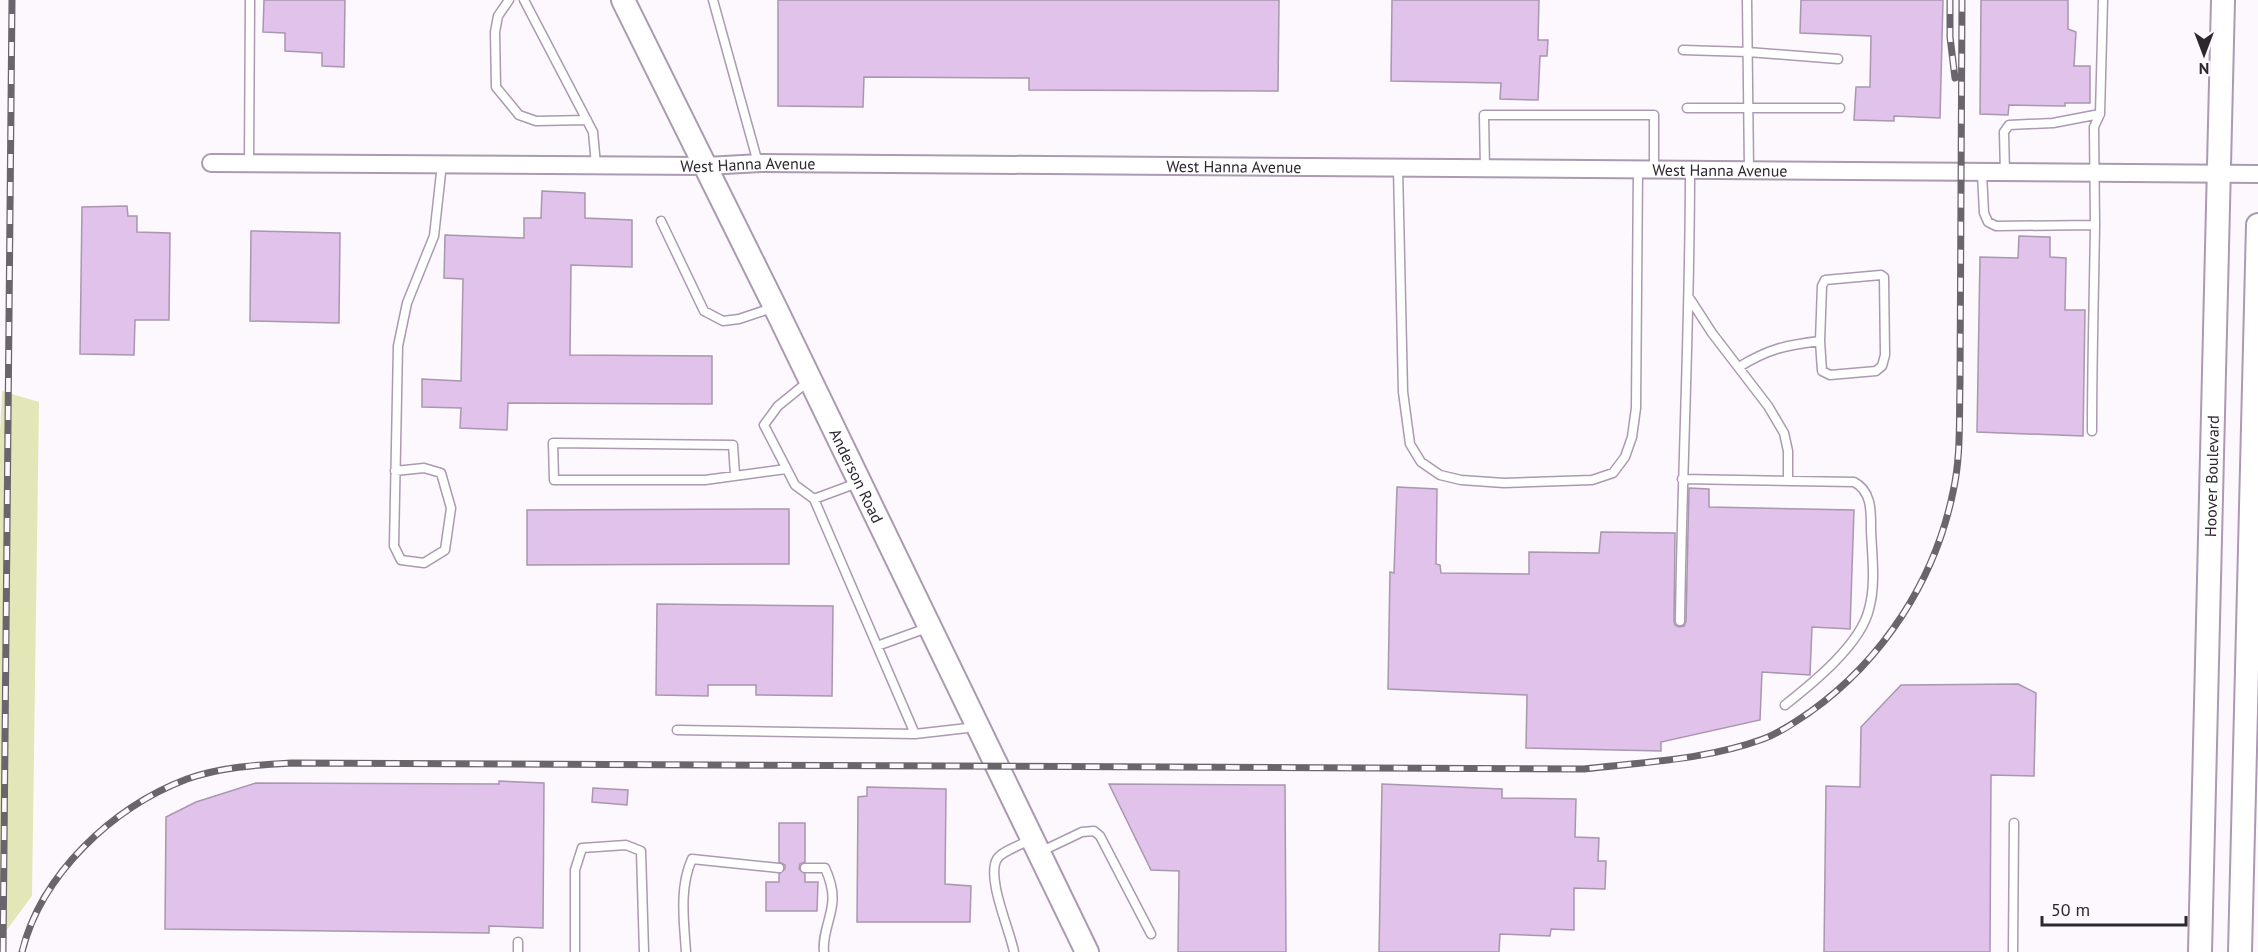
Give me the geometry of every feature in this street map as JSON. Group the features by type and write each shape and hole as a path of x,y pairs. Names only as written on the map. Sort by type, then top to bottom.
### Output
{"main road":[{"name":"Anderson Road","path":"623,0 931,627 1087,952"},
{"name":"Hoover Boulevard","path":"2200,952 2217,173 2223,0"},
{"path":"2240,952 2249,742 2258,225"}],"street":[{"name":"West Hanna Avenue","path":"211,163 706,166 758,163 2258,174"}],"lane":[{"path":"249,164 250,0"},
{"path":"509,0 498,16 495,32 496,87 519,116 536,120 587,120"},
{"path":"524,0 593,132 596,165"},
{"path":"714,0 758,163"},
{"path":"1747,0 1749,171"},
{"path":"2092,431 2096,173 2094,127 2100,114 2103,0"},
{"path":"1683,50 1838,59"},
{"path":"1687,108 1840,108"},
{"path":"2004,173 2004,132 2009,125 2053,123 2100,114"},
{"path":"1398,168 1401,353 1410,444 1420,462 1440,475 1461,480 1504,483 1592,480 1613,473 1625,457 1632,437 1636,408 1646,170 1654,116 1484,116 1485,169"},
{"path":"395,471 424,468 441,473 451,508 445,550 424,563 401,560 394,546 395,471 398,346 407,303 434,236 442,164"},
{"path":"1680,621 1682,479 1690,299 1690,171"},
{"path":"1982,173 1984,213 1988,222 1996,226 2095,225"},
{"path":"661,221 704,311 723,321 739,319 775,307"},
{"path":"1881,275 1884,277 1885,355 1882,366 1876,371 1825,374 1822,371 1820,341 1822,286 1825,280 1881,275"},
{"path":"1690,299 1785,433 1788,451 1788,480"},
{"path":"1739,367 1760,354 1788,345 1820,341"},
{"path":"810,380 778,406 764,425 795,485 814,499 915,734"},
{"path":"735,475 733,445 553,443 554,480 705,480 786,469"},
{"path":"1682,479 1854,482 1863,486 1868,498 1873,570 1871,599 1863,623 1850,643 1833,661 1785,705"},
{"path":"814,499 860,482"},
{"path":"877,646 931,627"},
{"path":"677,730 915,734 979,727"},
{"path":"2013,952 2014,823"},
{"path":"1014,952 995,883 994,867 998,857 1082,832 1094,831 1100,836 1151,934"},
{"path":"575,952 574,870 582,848 626,845 640,851 644,952"},
{"path":"686,952 684,920 686,873 692,859 779,868"},
{"path":"805,868 825,868 830,880 833,904 823,945 824,952"},
{"path":"518,942 518,952"}],"green space":[{"path":"2,391 39,402 32,896 0,939 0,433"}],"building":[{"path":"264,0 345,0 344,67 322,66 322,53 285,51 285,33 263,32"},
{"path":"778,0 1279,0 1278,91 1029,90 1029,78 864,77 863,107 778,106"},
{"path":"1392,0 1539,0 1538,40 1548,40 1547,56 1540,56 1538,100 1500,99 1501,83 1391,81"},
{"path":"1801,0 1943,0 1940,118 1894,116 1894,121 1854,120 1856,87 1870,87 1871,36 1800,33"},
{"path":"1981,0 2068,0 2068,29 2076,32 2074,66 2090,66 2090,103 2065,103 2065,106 2009,105 2008,115 1980,114"},
{"path":"542,191 585,193 585,218 632,220 632,267 571,265 570,355 712,356 712,404 508,403 507,430 460,428 461,408 422,407 422,379 461,381 463,279 444,278 445,235 524,238 524,218 541,218"},
{"path":"127,206 128,216 137,216 137,232 170,233 169,320 135,320 134,355 80,354 82,207"},
{"path":"251,231 340,233 339,323 250,321"},
{"path":"2019,236 2050,237 2050,257 2066,258 2065,310 2085,310 2083,436 1977,432 1980,257 2018,258"},
{"path":"1397,487 1437,489 1436,564 1440,565 1441,573 1529,574 1529,552 1599,553 1601,532 1675,533 1674,621 1679,627 1684,626 1686,621 1689,488 1709,489 1709,507 1854,510 1850,629 1812,627 1810,675 1762,672 1760,720 1661,742 1661,751 1526,748 1527,695 1388,689 1390,572 1394,573"},
{"path":"789,509 789,564 527,565 527,510"},
{"path":"657,604 833,606 832,696 756,695 756,685 708,685 708,696 656,695"},
{"path":"2018,684 2036,693 2034,776 1991,775 1990,952 1824,952 1826,786 1860,787 1861,727 1901,685"},
{"path":"499,781 544,783 543,928 489,926 489,933 165,929 166,817 196,802 256,783 499,784"},
{"path":"1109,784 1285,785 1286,952 1178,952 1179,871 1151,870"},
{"path":"1382,784 1502,789 1502,798 1576,799 1575,837 1599,838 1598,861 1606,861 1605,889 1574,888 1574,930 1551,929 1550,936 1500,934 1499,952 1379,952"},
{"path":"867,787 946,789 945,884 971,886 970,922 857,922 858,797 867,796"},
{"path":"593,788 628,790 627,805 592,802"},
{"path":"779,823 805,823 805,862 800,864 799,869 805,874 805,882 818,882 817,911 766,911 766,882 779,882 779,874 785,869 785,865 779,862"}],"railway":[{"path":"3,952 12,0"},
{"path":"1950,0 1950,37 1955,78"},
{"path":"22,952 45,896 63,870 107,825 159,791 187,779 239,767 291,763 1584,769 1719,752 1775,734 1810,712 1836,691 1883,643 1919,587 1945,525 1957,465 1959,425 1962,0"}]}
